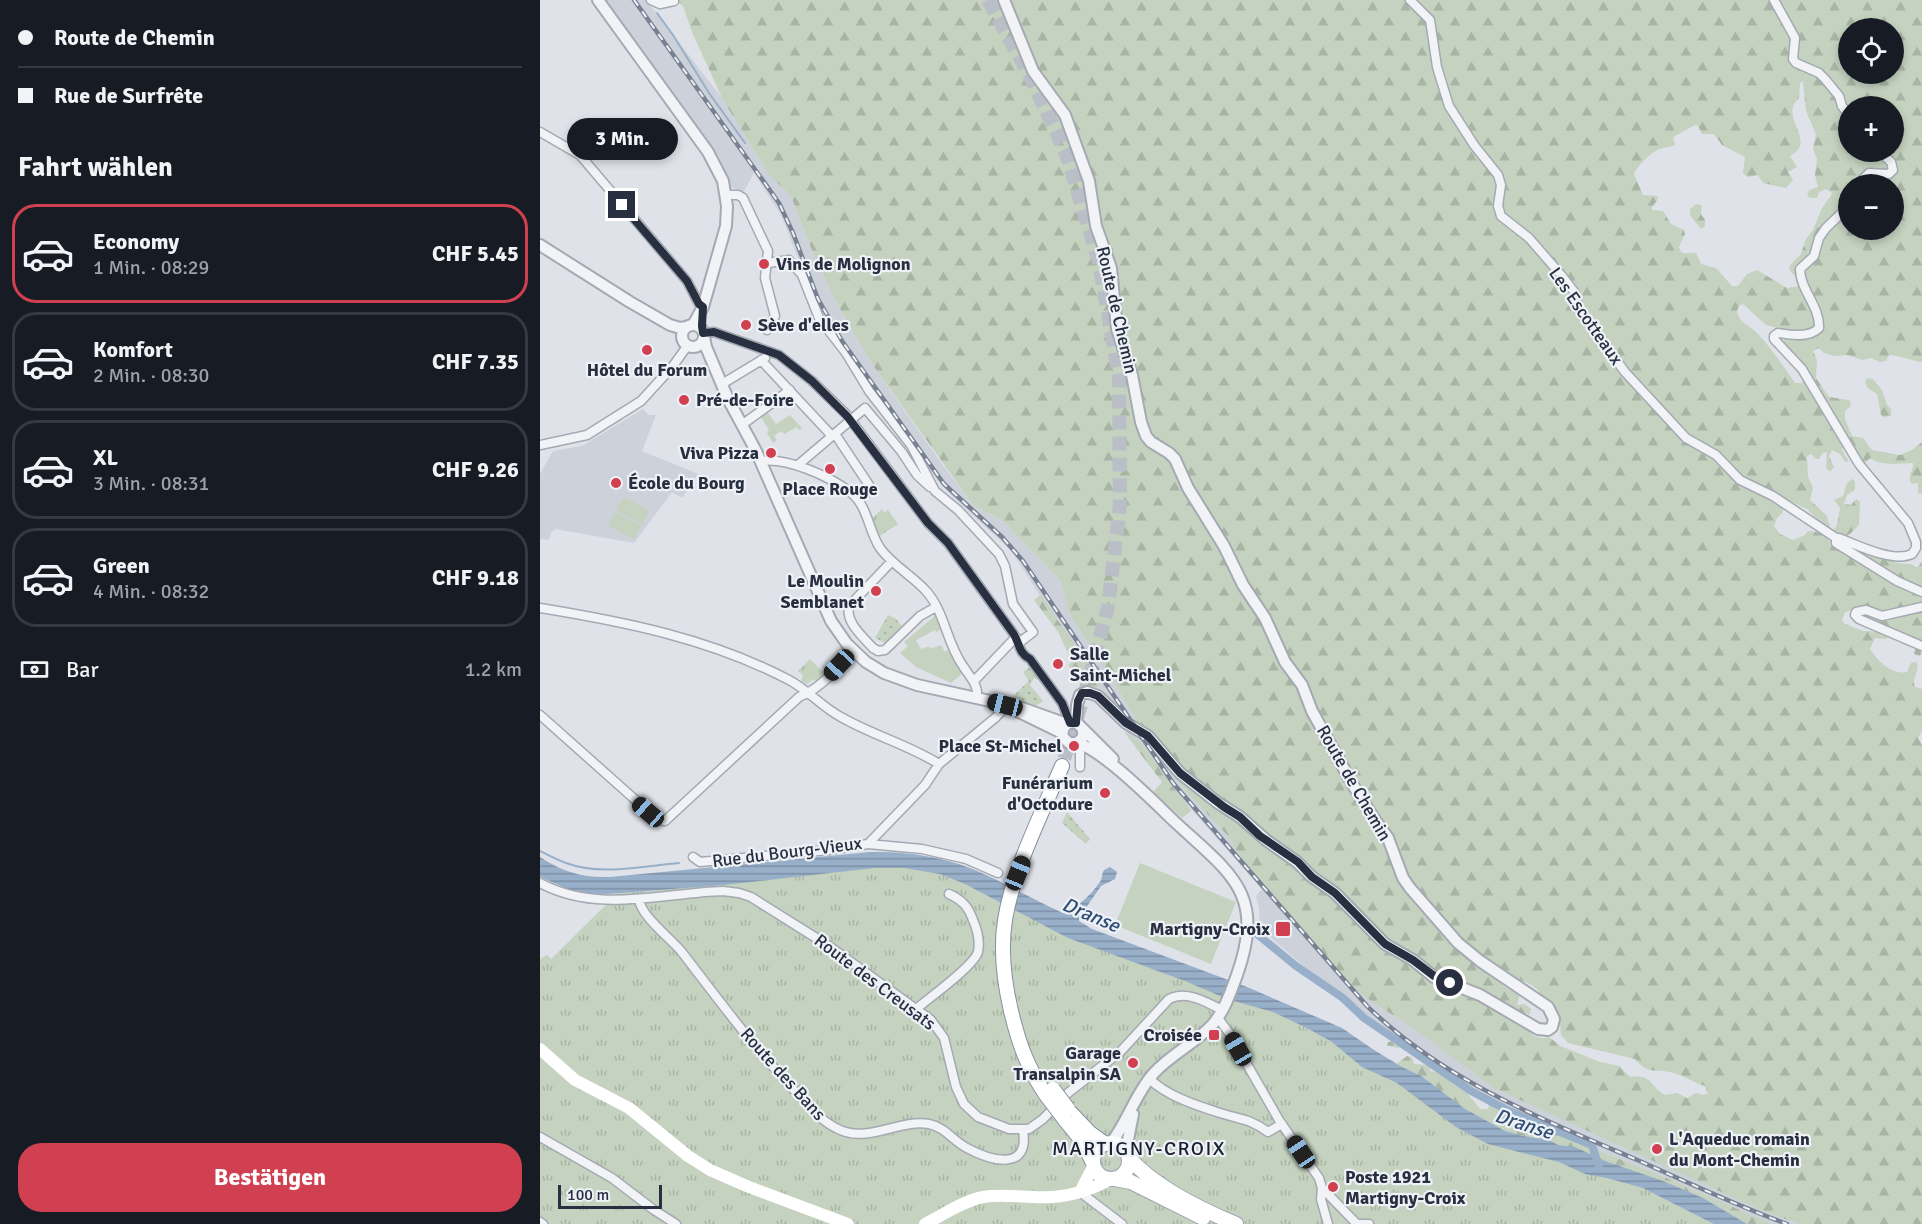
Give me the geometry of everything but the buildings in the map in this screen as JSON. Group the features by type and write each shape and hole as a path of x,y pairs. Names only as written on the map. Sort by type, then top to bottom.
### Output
{"main road":[{"path":"1062,765 1013,887 1007,908 1003,958 1012,1012 1049,1092 1068,1116 1098,1175 1131,1182 1218,1224"},
{"path":"540,1049 575,1080 629,1108 688,1156 710,1170 748,1187 848,1224"},
{"path":"1068,1116 1090,1133 1108,1143 1119,1145 1150,1178 1216,1216 1236,1224"},
{"path":"1080,1192 1097,1149 1108,1143"},
{"path":"925,1224 963,1204 981,1198 1006,1196 1052,1198 1096,1187 1126,1171 1127,1154"}],"street":[{"path":"598,0 708,152 719,171 726,195 726,226 698,331 701,344 688,344"},
{"path":"651,0 660,4 674,1"},
{"name":"Route de Chemin","path":"1004,0 1033,71 1065,115 1089,181 1096,226 1111,268 1118,333 1132,375 1146,436 1175,459 1188,488 1224,546 1240,581 1265,618 1285,662 1302,685 1312,711 1348,776 1372,818 1388,838 1410,888 1458,943 1480,961 1548,1007 1554,1019 1552,1027 1548,1030 1538,1029 1480,995 1434,976 1413,960 1385,944 1335,893 1312,877 1298,862 1260,836 1240,817 1180,773 1152,740 1126,723 1098,696 1087,692 1080,695 1072,726"},
{"name":"Les Escotteaux","path":"1410,0 1430,20 1437,67 1449,106 1474,145 1498,175 1501,185 1498,206 1501,216 1529,238 1562,276 1575,293 1579,310 1625,372 1686,438 1716,455 1740,480 1773,496 1836,538 1900,557 1911,555 1916,546 1908,523 1859,464 1802,369 1775,341 1774,336 1778,333 1806,334 1813,333 1819,328 1814,304 1801,279 1800,269 1814,256 1819,238 1838,217"},
{"path":"1774,0 1795,38 1793,59 1796,63 1819,73 1839,96"},
{"path":"540,132 580,155 687,281 703,308"},
{"path":"1868,174 1889,174"},
{"path":"726,195 738,195 743,198 768,251 765,278 775,316 767,330"},
{"path":"540,245 673,327 714,332 782,357 812,381 851,420 928,523 948,543 1018,640 1019,650 1023,656 1030,659 1062,703 1072,726 1083,737 1075,743"},
{"path":"768,263 789,260 800,272 819,318 846,353 869,391 911,445 935,491"},
{"path":"630,302 704,357 716,383 743,424 826,612 851,648 872,666 900,680 1007,706 1072,726 1214,859 1240,889 1249,922 1243,956 1222,1010 1209,1028 1166,1062 1147,1081 1108,1143"},
{"path":"688,344 684,332 698,331"},
{"path":"698,331 728,399"},
{"path":"541,447 590,434 641,401 673,366 688,344"},
{"path":"722,384 773,354"},
{"path":"761,360 833,435 869,485 871,490 858,499"},
{"path":"743,424 790,390"},
{"path":"798,465 865,408 901,451 917,475 958,510 999,554 1005,566 1015,609 1033,632 1018,640 974,681"},
{"path":"760,461 777,460 798,465 837,484 858,499 874,538 882,551 926,590 936,607 956,655 974,681 978,692 977,699"},
{"name":"Les Escotteaux","path":"1836,538 1837,543 1871,565 1897,581 1922,592"},
{"path":"892,561 850,604 848,610 850,619 876,651 885,650 925,612 936,607"},
{"path":"1922,607 1882,616 1863,610 1856,612 1855,615 1858,620 1922,646"},
{"path":"540,608 614,620 686,639 751,662 789,680 842,718 939,764"},
{"path":"540,715 633,799 662,822 799,697 816,689 851,648"},
{"name":"Rue du Bourg-Vieux","path":"693,857 700,862 829,850 868,844 925,785 939,764 1007,706"},
{"path":"1072,726 1066,741 1092,750 1139,788"},
{"path":"1075,743 1080,752 1080,767 1086,761 1101,757"},
{"path":"868,844 922,849 966,859 998,873"},
{"name":"Route des Creusats","path":"540,883 582,899 639,899 714,891 746,895 820,940 932,1020 947,1045 956,1087 969,1109 978,1118 998,1126 1023,1130"},
{"path":"916,1009 970,964 978,952 977,933 970,912 965,903 949,894"},
{"name":"Route des Bans","path":"639,899 641,908 678,948 766,1060 810,1108 833,1127 845,1132 865,1135 928,1124 941,1128 965,1147 976,1152 1010,1160 1018,1156 1024,1148 1023,1130"},
{"path":"1023,1130 1035,1126 1068,1093 1121,1051 1169,999 1178,995 1188,995 1222,1010 1229,1033 1322,1188 1359,1224 1369,1224"},
{"path":"1147,1081 1158,1088 1221,1113 1251,1121 1268,1132 1282,1124"},
{"path":"1127,1154 1136,1099"},
{"path":"540,1137 612,1178 676,1224"},
{"path":"1096,1187 1096,1198 1101,1208"},
{"path":"1322,1188 1321,1199 1328,1224"},
{"path":"1080,1192 1122,1224"}],"shaded area":[{"path":"604,0 646,0 722,98 769,175 791,196 813,253 836,302 872,364 939,460 973,505 1002,520 1061,581 1070,615 1113,680 1149,743 1181,786 1227,835 1243,861 1357,991 1405,1022 1729,1195 1765,1212 1799,1224 1772,1224 1662,1176 1505,1113 1406,1042 1367,1018 1344,994 1311,973 1260,928 1256,896 1262,889 1189,807 1160,779 1126,733 1062,636 1060,621 1049,610 1011,550 953,497 935,477 818,309 781,215 754,173 743,193 731,187 719,157"},
{"name":"École du Bourg","path":"643,409 649,415 656,415 642,451 698,474 682,498 672,492 634,543 555,529 549,540 540,539 540,474 553,451 582,446"}],"green space":[{"path":"676,0 1922,0 1922,362 1889,355 1886,361 1880,362 1871,358 1863,360 1847,355 1834,356 1824,353 1819,348 1813,351 1817,360 1816,378 1829,397 1851,402 1850,407 1845,411 1845,419 1852,436 1863,438 1872,450 1900,455 1912,450 1922,442 1922,494 1918,493 1918,483 1912,484 1910,481 1913,463 1885,464 1870,458 1865,463 1844,445 1842,450 1849,461 1845,462 1840,454 1832,450 1829,456 1834,467 1830,472 1826,468 1827,452 1823,453 1819,459 1811,454 1807,456 1808,477 1813,488 1810,500 1827,516 1830,527 1834,530 1840,508 1834,500 1843,496 1847,483 1852,479 1855,481 1855,490 1847,495 1844,504 1851,505 1856,499 1860,502 1859,525 1850,534 1842,537 1823,525 1807,509 1785,499 1783,512 1777,518 1774,526 1780,534 1793,540 1805,535 1808,531 1813,531 1824,535 1833,547 1849,545 1897,563 1917,567 1922,561 1922,652 1920,656 1914,654 1916,646 1913,637 1863,618 1867,606 1845,612 1842,620 1845,624 1862,630 1889,633 1886,639 1875,638 1870,649 1881,662 1896,671 1907,672 1911,663 1917,663 1914,684 1915,687 1922,689 1922,731 1918,738 1922,745 1922,1224 1799,1224 1765,1212 1494,1088 1405,1022 1357,991 1243,861 1227,835 1181,786 1149,743 1113,680 1070,615 1061,581 1002,520 973,505 872,364 836,302 813,253 791,196 769,175 722,98 692,32 683,6","holes":["1803,81 1806,111 1816,134 1813,149 1817,159 1815,175 1818,187 1809,190 1807,195 1810,198 1817,198 1819,192 1826,189 1832,194 1822,208 1801,254 1789,269 1799,281 1800,286 1787,288 1757,270 1747,274 1738,286 1732,286 1716,268 1701,264 1696,253 1682,252 1679,247 1685,234 1684,230 1671,224 1663,211 1652,210 1658,196 1643,195 1634,174 1649,156 1660,149 1675,145 1673,138 1695,125 1702,134 1714,134 1722,145 1745,157 1743,173 1748,177 1758,175 1763,183 1786,188 1793,180 1788,172 1797,167 1790,156 1798,150 1801,143 1792,113 1793,105 1799,98 1800,83","1743,304 1766,325 1786,330 1783,344 1795,354 1801,363 1802,383 1795,383 1763,340 1740,319 1737,311","1505,976 1510,976 1538,990 1543,1000 1559,1013 1561,1035 1568,1043 1635,1059 1649,1070 1678,1074 1705,1086 1708,1094 1696,1093 1687,1098 1677,1093 1665,1095 1647,1079 1630,1077 1619,1066 1600,1062 1558,1045 1549,1037 1541,1038 1531,1034 1526,1027 1512,1020 1516,1012 1530,1014 1531,1009 1525,1004 1517,1005 1518,995 1501,982"]},
{"path":"1696,204 1702,205 1701,214 1705,220 1705,226 1701,229 1690,215 1690,209"},
{"path":"1867,378 1873,379 1882,390 1887,405 1891,409 1891,416 1881,415 1877,394 1868,388 1865,382"},
{"path":"766,410 776,424 790,415 802,428 799,430 797,427 784,434 781,431 774,436 777,440 773,443 767,433 769,430 759,414"},
{"path":"624,497 649,510 642,524 616,510"},
{"path":"882,509 884,513 888,510 898,524 878,537 870,520"},
{"path":"615,512 641,525 634,539 608,525"},
{"path":"1041,595 1101,684 1095,688 1083,687 1068,665 1072,662 1058,632 1034,600"},
{"path":"937,614 943,629 936,632 935,630 916,640 921,649 941,645 945,652 950,648 964,672 951,683 916,667 900,653 908,646 904,642"},
{"path":"888,615 902,626 887,644 875,638"},
{"path":"810,659 824,673 817,682 813,679 807,684 801,681 803,675 798,671"},
{"path":"1030,667 1041,681 1034,678 1030,685 1043,701 1036,706 1009,700 1029,681 1023,672"},
{"path":"1124,732 1140,742 1191,811 1182,818 1153,792 1162,782"},
{"path":"1067,812 1090,839 1086,844 1062,823"},
{"path":"886,861 929,866 1113,948 1323,1027 1506,1147 1583,1161 1730,1224 540,1224 540,959 547,955 551,959 627,884"},
{"path":"1140,863 1236,902 1211,964 1115,925"},
{"path":"1395,1037 1431,1062 1430,1071 1442,1073 1467,1093 1480,1109 1488,1109 1489,1105 1479,1095 1505,1113 1662,1176 1772,1224 1743,1224 1486,1127 1394,1066 1407,1056 1412,1057 1414,1064 1427,1065 1403,1046 1398,1048 1387,1046 1388,1042 1395,1041"},
{"path":"1462,1167 1482,1186 1471,1197 1451,1178"}],"water":[{"name":"Dranse","path":"870,852 895,852 946,860 970,868 1063,913 1078,905 1088,896 1100,881 1104,870 1110,867 1117,872 1115,879 1101,886 1079,918 1079,921 1092,929 1247,987 1342,1028 1374,1050 1421,1076 1465,1109 1505,1131 1549,1140 1558,1145 1575,1147 1605,1161 1703,1198 1747,1224 1714,1224 1643,1188 1585,1174 1559,1162 1488,1144 1456,1127 1397,1083 1362,1067 1332,1042 1307,1028 1273,1012 1227,999 1068,938 965,884 940,874 904,868 874,868 724,885 595,895 570,890 540,877 540,857 557,867 574,873 610,877"}],"waterway":[{"path":"657,13 745,143"},
{"path":"540,851 566,863 593,869 622,869 679,863"},
{"path":"1257,934 1296,966 1343,998 1364,1018 1471,1091 1509,1111 1592,1145 1599,1167"}],"tunnel":[{"path":"988,0 1029,74 1067,156 1099,262 1119,376 1120,505 1108,607 1090,676 1062,766"}],"railway":[{"path":"634,0 779,203 818,299 842,341 944,484 1002,537 1023,561 1173,783 1367,1006 1396,1032 1428,1055 1494,1095 1729,1201 1787,1224"}],"place":[{"name":"Vins de Molignon","path":"764,264"},
{"name":"Sève d'elles","path":"746,325"},
{"name":"Hôtel du Forum","path":"647,350"},
{"name":"Pré-de-Foire","path":"684,400"},
{"name":"Viva Pizza","path":"771,453"},
{"name":"Place Rouge","path":"830,469"},
{"name":"École du Bourg","path":"616,483"},
{"name":"Le Moulin Semblanet","path":"876,591"},
{"name":"Salle Saint-Michel","path":"1058,664"},
{"name":"Place St-Michel","path":"1074,746"},
{"name":"Funérarium d'Octodure","path":"1105,793"},
{"name":"Martigny-Croix","path":"1283,929"},
{"name":"Croisée","path":"1214,1035"},
{"name":"Garage Transalpin SA","path":"1133,1063"},
{"name":"L'Aqueduc romain du Mont-Chemin","path":"1657,1149"},
{"name":"Poste 1921 Martigny-Croix","path":"1333,1187"}],"district":[{"name":"MARTIGNY-CROIX","path":"1139,1148"}],"route":[{"path":"622,205 687,281 699,304 703,307 703,333 714,332 779,355 812,381 847,416 904,493 928,523 948,543 1013,633 1023,656 1030,659 1062,703 1070,723 1076,723 1078,701 1082,693 1090,693 1101,698 1126,723 1152,740 1180,773 1240,817 1260,836 1289,855 1312,877 1335,893 1385,944 1413,960 1434,976 1450,983"}]}
